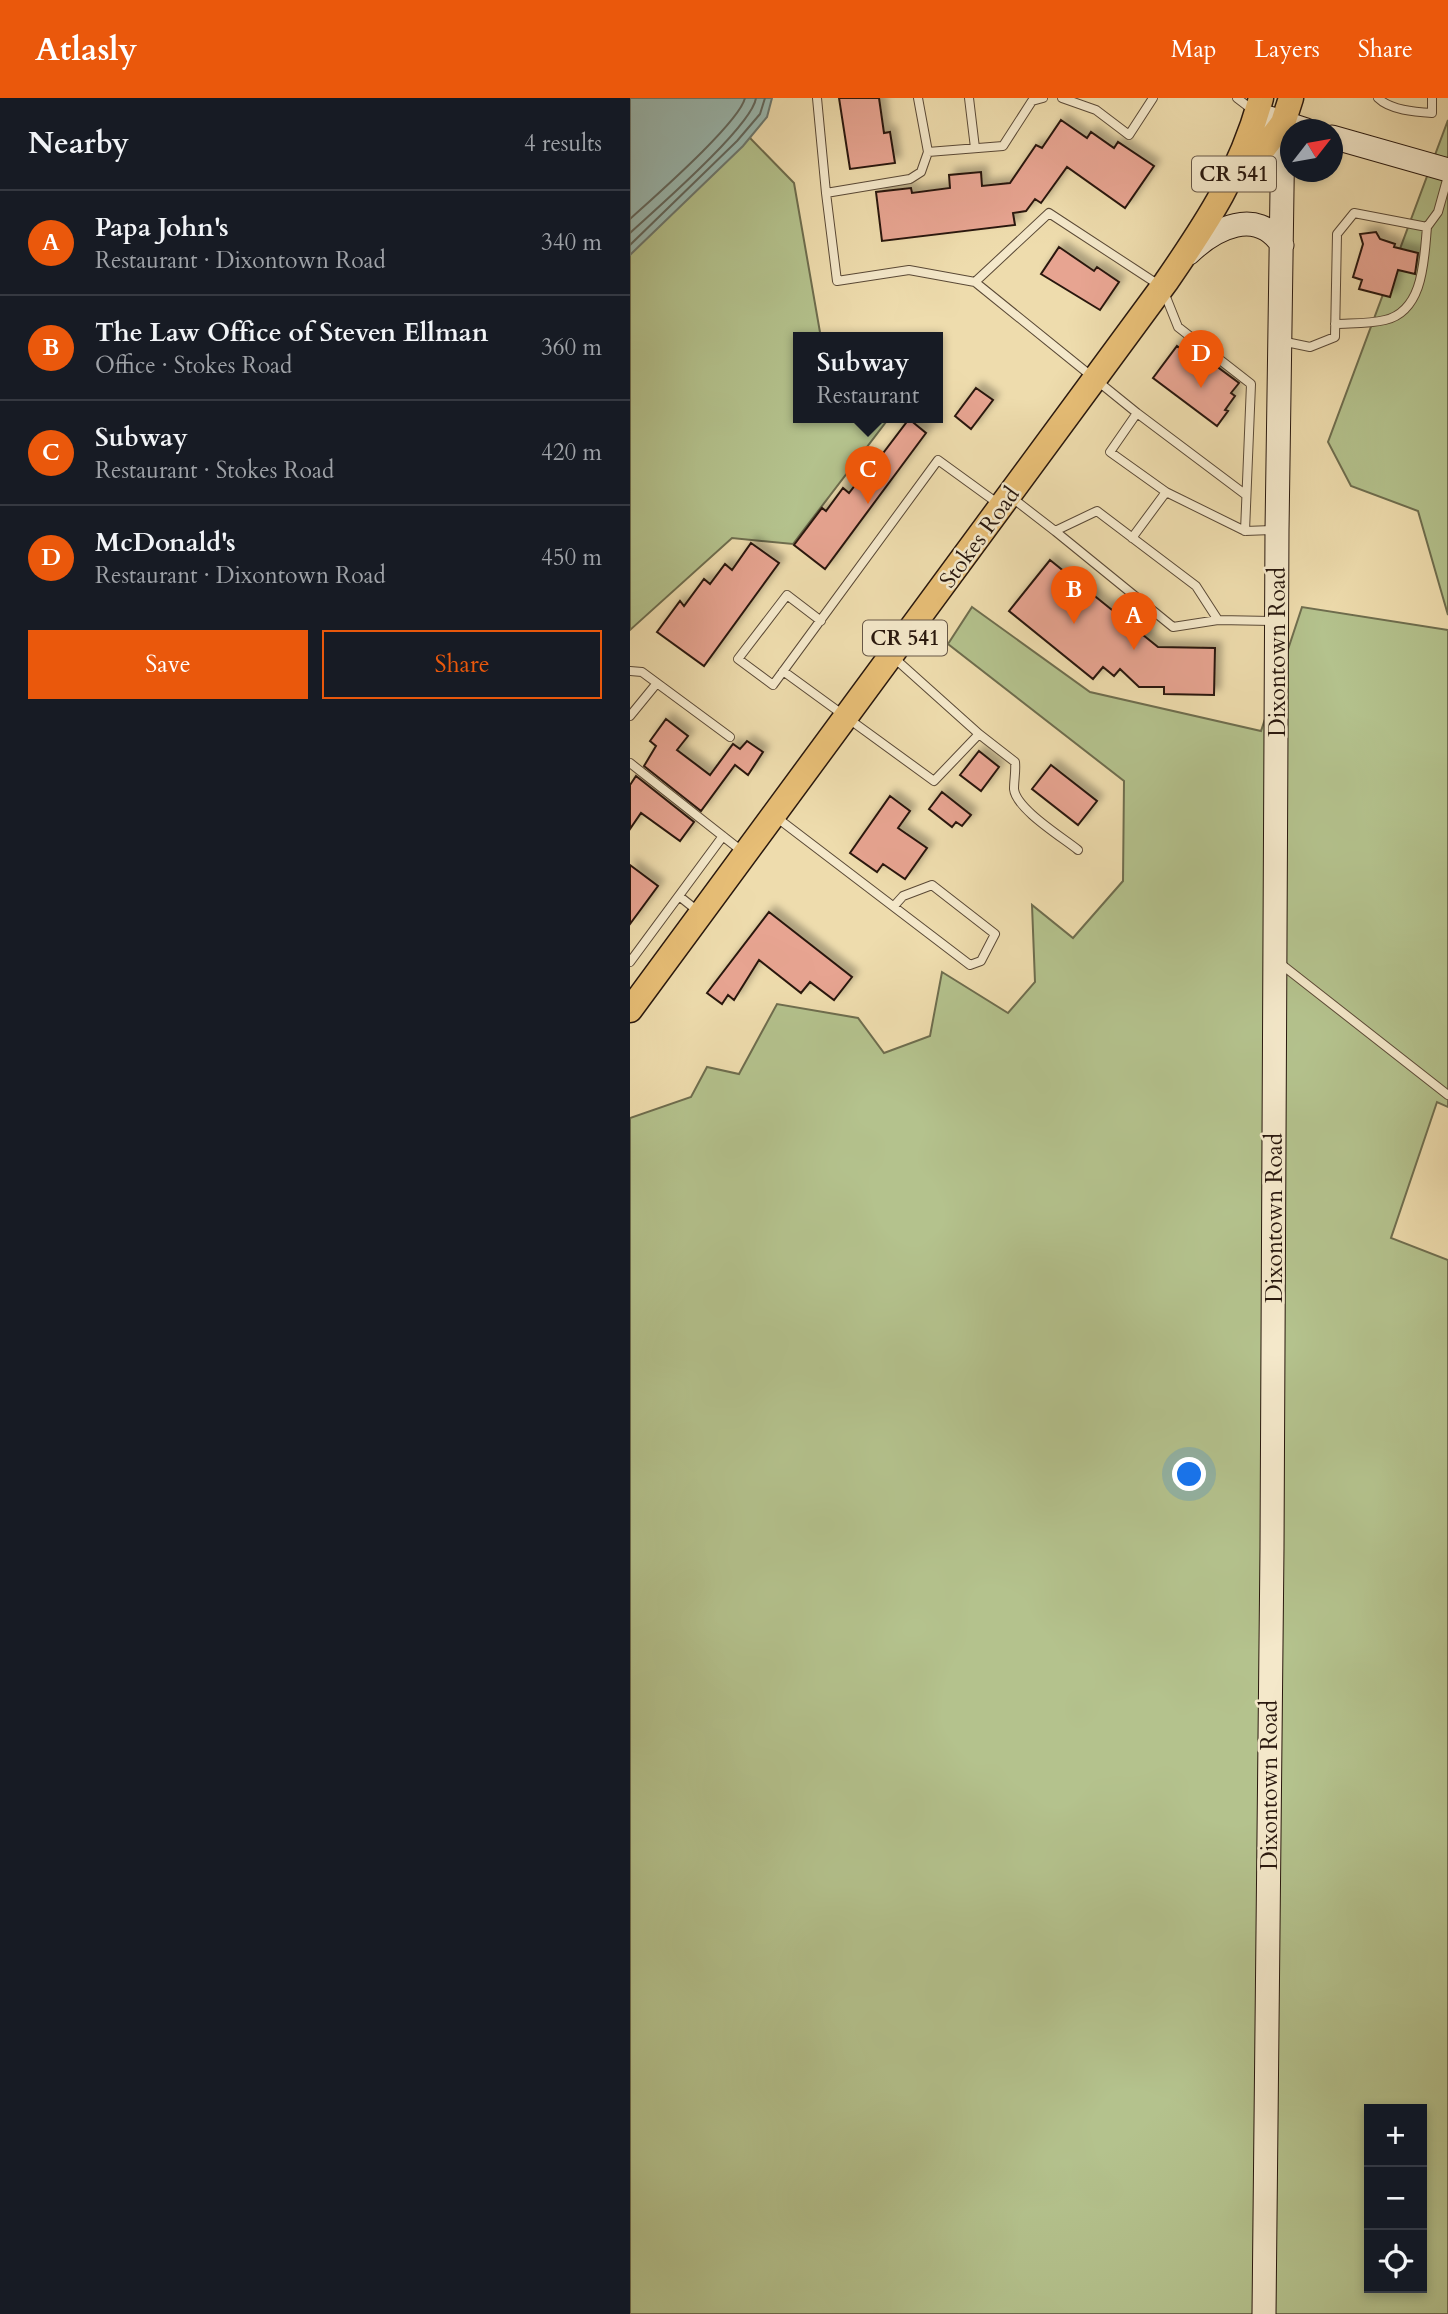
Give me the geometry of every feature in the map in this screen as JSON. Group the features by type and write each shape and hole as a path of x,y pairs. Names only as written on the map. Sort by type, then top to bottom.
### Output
{"main road":[{"path":"1283,98 1291,119"},
{"name":"Stokes Road","path":"1291,98 1293,119"},
{"name":"Stokes Road","path":"633,1000 774,816 1179,264 1232,178 1259,106"},
{"name":"Stokes Road","path":"1201,231 1280,142"}],"street":[{"path":"1259,106 1282,119"},
{"path":"1343,140 1448,170"},
{"name":"Dixontown Road","path":"1265,2314 1278,530 1282,244 1288,182"},
{"path":"1179,264 1212,234 1238,225 1270,230 1282,244"}],"lane":[{"path":"817,98 837,281 909,270 975,282 1137,413 1246,495"},
{"path":"826,193 910,179 921,172 928,152 918,98"},
{"path":"970,98 975,148"},
{"path":"928,152 1003,146 1032,99 1043,98"},
{"path":"1062,98 1096,110 1129,135 1150,99"},
{"path":"1237,98 1259,106"},
{"path":"1378,98 1382,102 1411,111 1432,113 1432,98"},
{"path":"1335,324 1385,320 1399,314 1411,304 1423,268 1427,227 1438,212 1448,176"},
{"path":"975,282 1049,213 1162,287 1178,327 1251,384 1245,531"},
{"path":"1281,341 1310,347 1335,337 1337,234 1354,214 1427,227"},
{"path":"1137,413 1110,452 1166,492 1245,531 1278,530"},
{"path":"821,621 787,595 738,659 773,685 821,621 938,460 1055,531 1173,627 1218,620 1277,622"},
{"path":"1132,538 1166,492"},
{"path":"1055,531 1097,511 1196,586 1218,620"},
{"path":"892,656 979,734 1015,762 1014,791 1017,800 1077,850"},
{"path":"630,671 642,671 730,737"},
{"path":"783,671 934,781 979,734"},
{"path":"630,716 657,683"},
{"path":"630,763 745,854"},
{"path":"774,816 970,965 981,961 995,934 932,885 903,896 894,906"},
{"path":"630,962 723,836"},
{"path":"679,896 701,913"},
{"path":"1275,959 1448,1095"}],"green space":[{"path":"630,98 763,98 750,138 794,183 820,332 793,332 793,423 885,423 793,544 732,538 630,630"},
{"path":"1448,120 1448,615 1418,511 1351,486 1328,442"},
{"path":"972,607 1090,692 1261,731 1302,607 1448,630 1448,1107 1437,1102 1391,1238 1448,1260 1448,2314 630,2314 630,1118 691,1097 707,1067 739,1074 777,1004 858,1018 884,1053 930,1036 942,972 1008,1013 1035,982 1032,905 1073,938 1123,881 1124,781 948,644"}],"water":[{"path":"630,98 772,98 767,117 743,146 630,255"}],"building":[{"path":"839,98 879,98 884,133 890,132 895,163 850,169"},
{"path":"1061,120 1087,138 1091,132 1114,148 1118,142 1154,166 1125,208 1067,167 1041,203 1035,199 1026,211 1013,213 1015,225 882,241 876,192 911,188 912,193 950,188 949,175 981,172 982,186 1010,183 1036,145 1042,148"},
{"path":"1376,232 1380,239 1395,244 1394,247 1418,253 1415,274 1398,270 1390,297 1359,289 1362,280 1353,277 1363,244 1360,234"},
{"path":"1059,247 1094,271 1097,267 1119,282 1100,310 1041,274"},
{"path":"1177,346 1185,352 1189,346 1239,383 1231,393 1235,396 1225,410 1228,411 1217,426 1153,378"},
{"path":"976,388 993,400 971,429 955,416"},
{"path":"906,423 914,423 926,433 825,569 794,545 822,508 826,511 843,488 849,493 863,475 865,477"},
{"path":"751,543 779,563 704,666 657,632 680,601 684,606 704,579 710,584 725,564 732,570"},
{"path":"1050,560 1158,647 1215,648 1214,695 1164,694 1164,687 1139,687 1120,669 1114,676 1103,667 1093,679 1009,611"},
{"path":"666,719 688,736 677,750 710,775 733,744 740,749 747,741 763,752 748,775 735,765 701,811 644,766 656,746 650,741"},
{"path":"979,751 999,767 981,791 960,775"},
{"path":"1051,765 1097,801 1078,825 1032,789"},
{"path":"636,776 694,822 680,841 641,813 630,829 630,785"},
{"path":"942,792 971,815 962,826 956,822 952,827 929,809"},
{"path":"890,796 910,811 898,828 927,848 905,879 883,864 877,872 850,853"},
{"path":"630,865 658,886 630,924"},
{"path":"769,912 852,977 834,1000 810,982 801,993 759,960 734,1000 728,995 722,1004 707,993"}],"place":[{"name":"McDonald's","path":"1201,388"},
{"name":"Subway","path":"868,504"},
{"name":"The Law Office of Steven Ellman","path":"1074,624"},
{"name":"Papa John's","path":"1134,650"}]}
